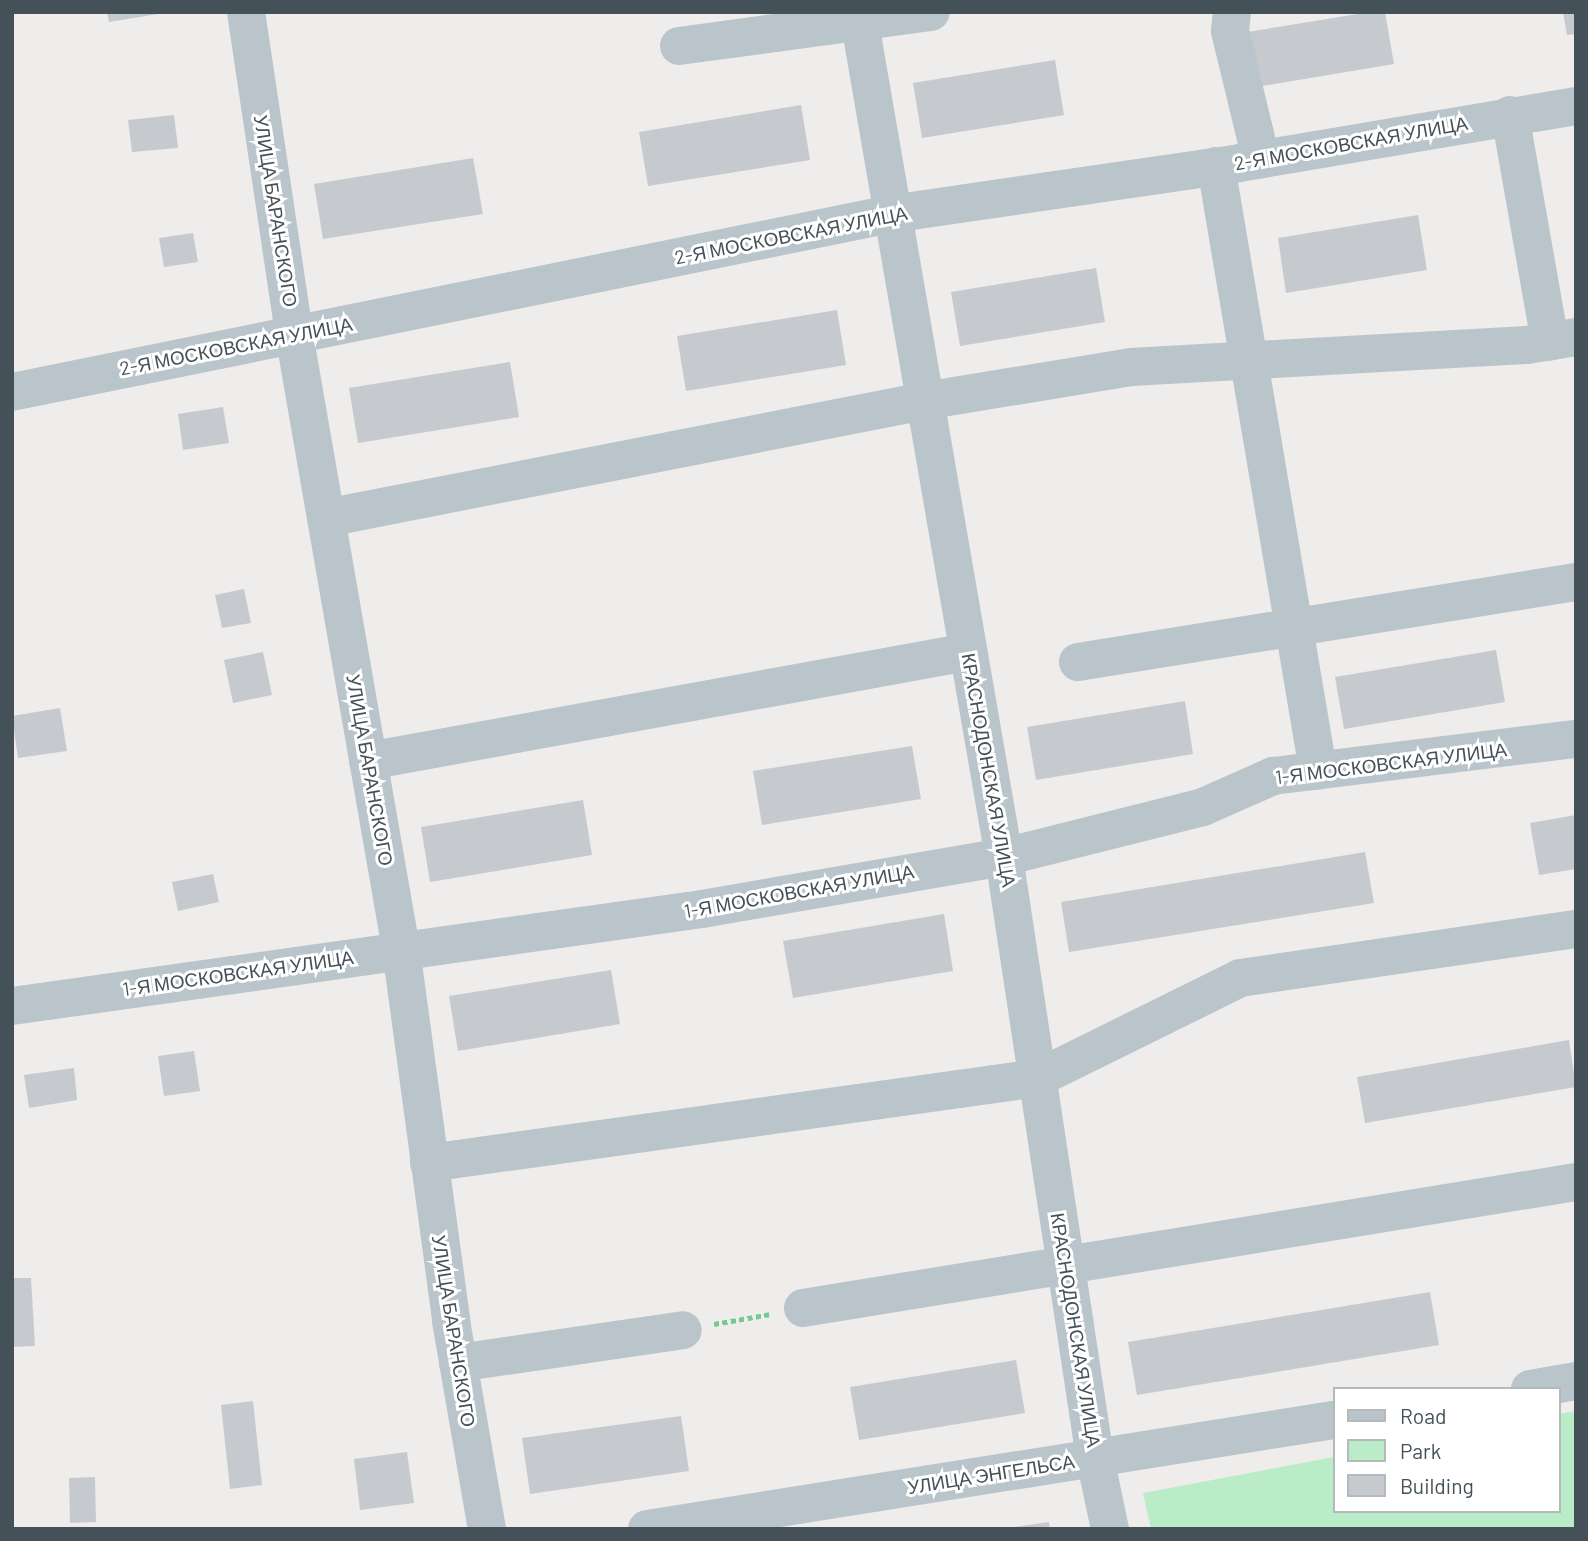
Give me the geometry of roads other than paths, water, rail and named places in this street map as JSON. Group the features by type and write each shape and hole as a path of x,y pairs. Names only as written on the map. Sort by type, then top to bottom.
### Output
{"street":[{"name":"УЛИЦА БАРАНСКОГО","path":"246,12 294,334 401,949 458,1363 487,1529"},
{"path":"679,46 859,17 931,12"},
{"path":"1232,12 1230,32 1261,159"},
{"name":"КРАСНОДОНСКАЯ УЛИЦА","path":"859,17 1004,857 1095,1458 1110,1529"},
{"name":"2-Я МОСКОВСКАЯ УЛИЦА","path":"12,392 891,214 1261,159 1576,106"},
{"path":"326,518 924,401 1131,367 1563,339 1510,115"},
{"path":"1216,166 1318,770"},
{"path":"1078,663 1576,582"},
{"path":"368,761 968,652"},
{"name":"1-Я МОСКОВСКАЯ УЛИЦА","path":"12,1006 401,949 702,909 1004,857 1203,807 1273,776 1576,739"},
{"path":"429,1163 1038,1078 1240,978 1576,929"},
{"path":"803,1308 1066,1268 1576,1182"},
{"path":"458,1363 683,1330"},
{"path":"1542,1387 1576,1381"},
{"name":"УЛИЦА ЭНГЕЛЬСА","path":"647,1529 1332,1420"}]}
